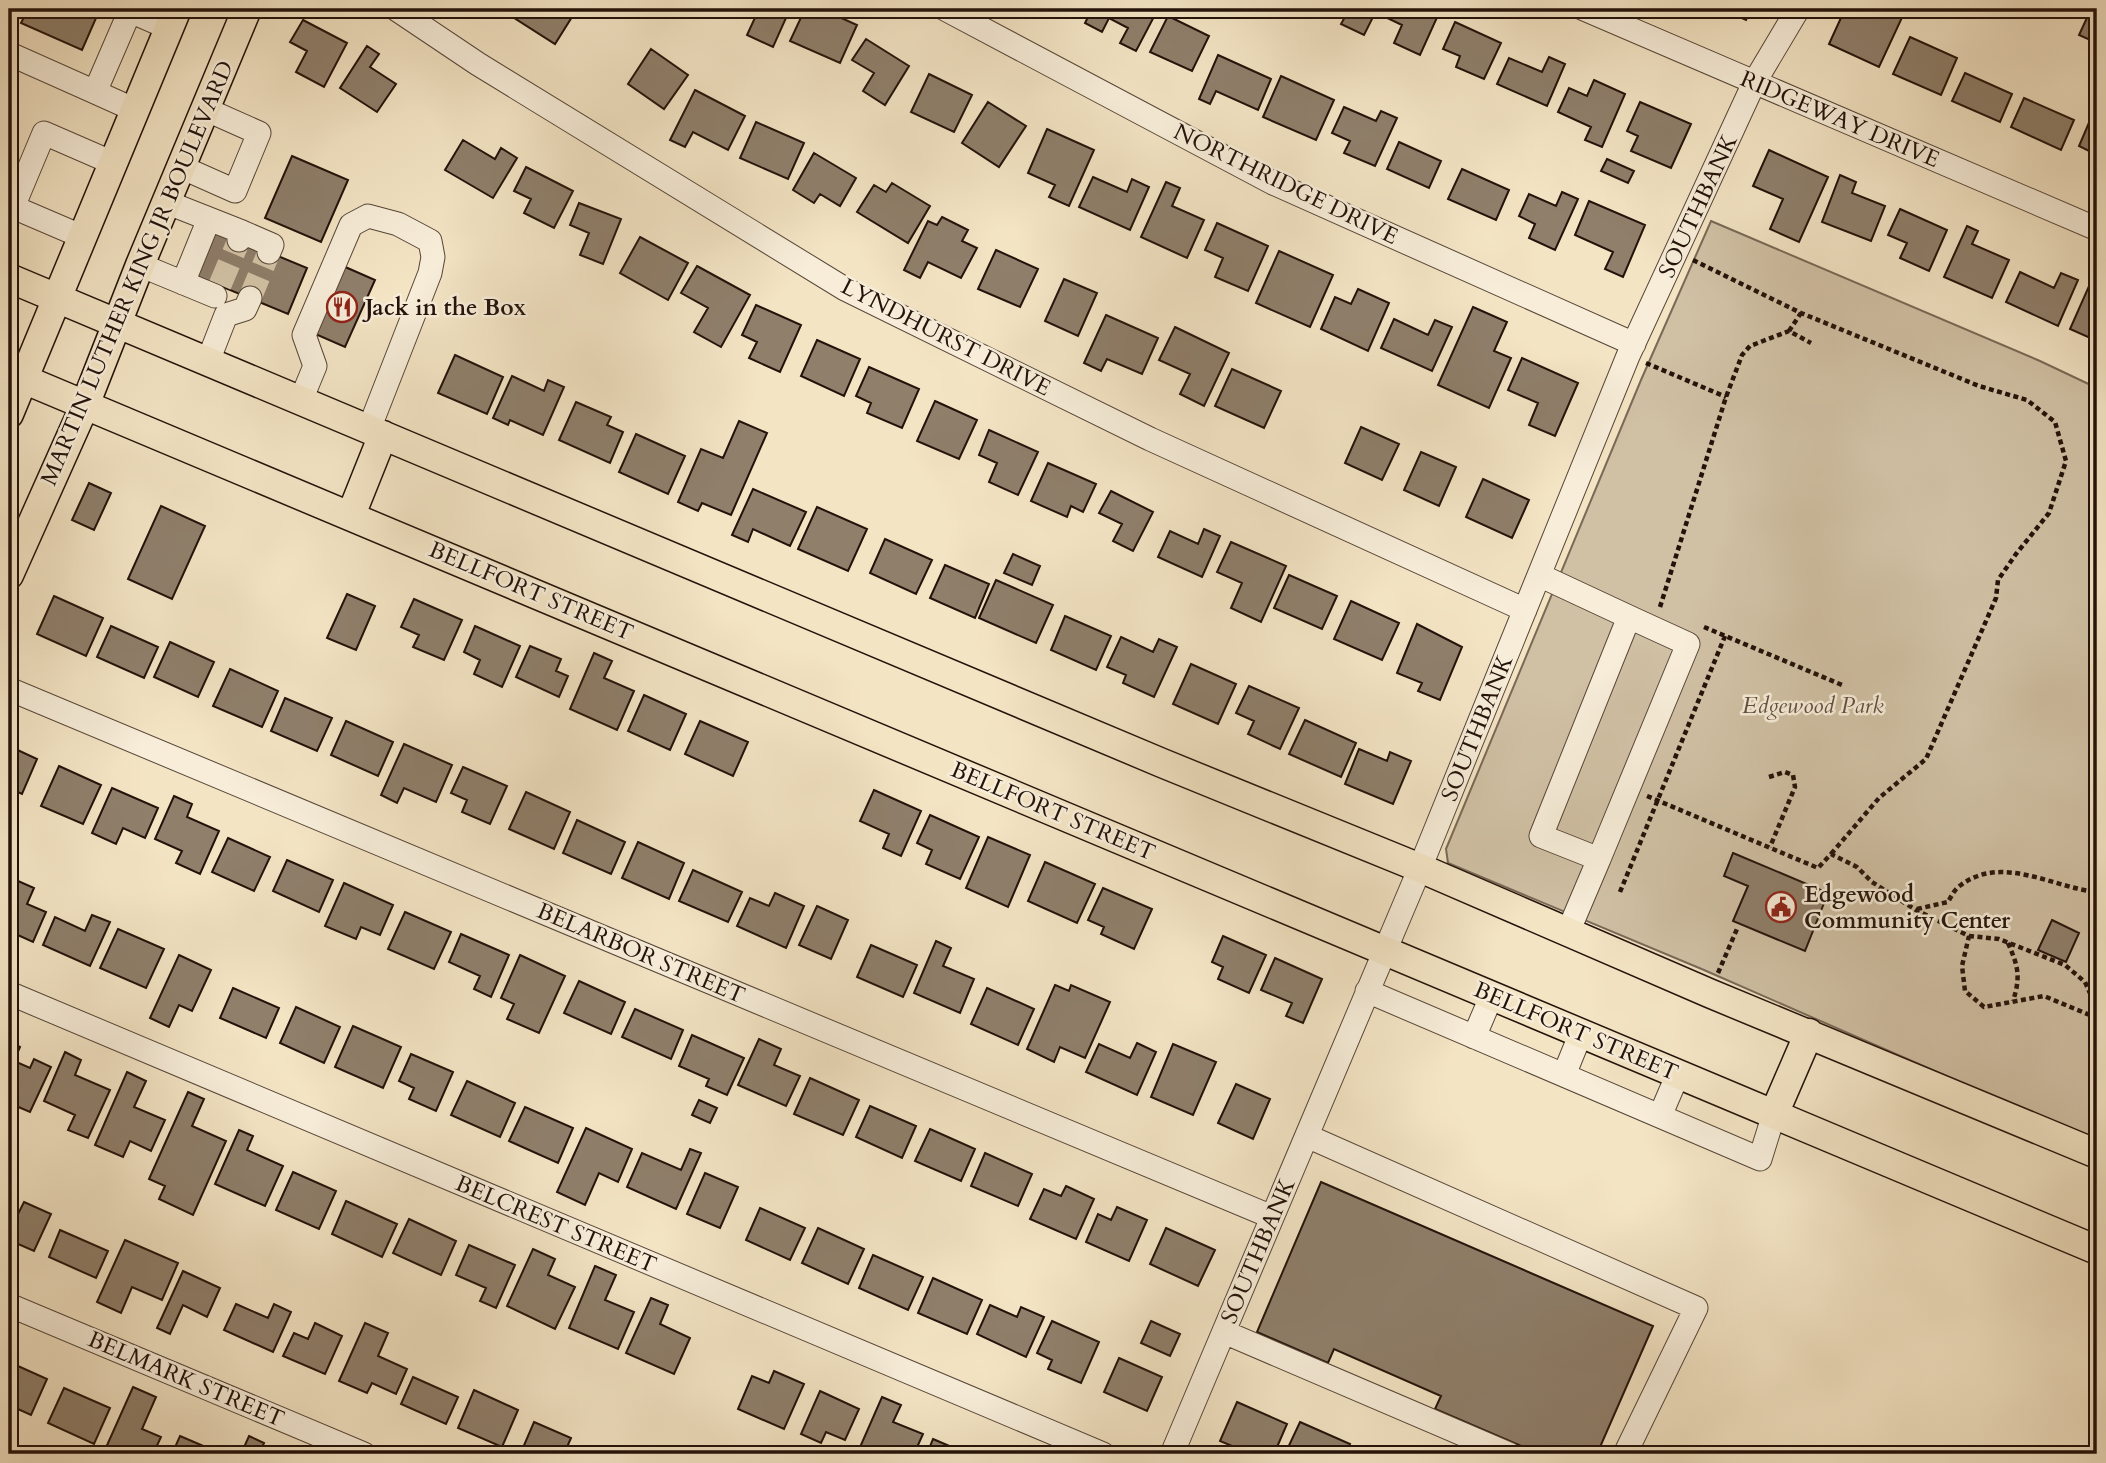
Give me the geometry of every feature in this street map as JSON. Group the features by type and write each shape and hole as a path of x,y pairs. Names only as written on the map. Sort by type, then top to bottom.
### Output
{"main road":[{"name":"MARTIN LUTHER KING JR BOULEVARD","path":"9,575 85,405 140,265 247,9"},
{"path":"9,414 16,376 58,299 173,18"},
{"path":"9,278 2097,1154"},
{"name":"BELLFORT STREET","path":"16,376 2097,1250"},
{"path":"351,515 376,432"},
{"path":"1773,1114 1809,1033"}],"street":[{"name":"LYNDHURST DRIVE","path":"397,9 490,71 845,289 1150,439 1525,610"},
{"name":"NORTHRIDGE DRIVE","path":"945,9 1273,183 1631,350"},
{"name":"RIDGEWAY DRIVE","path":"1584,9 2097,229"},
{"name":"SOUTHBANK","path":"1172,1454 1420,868 1631,350 1755,83 1798,9"},
{"path":"94,92 130,11 173,18"},
{"path":"12,55 135,110"},
{"path":"181,167 235,191 259,133 205,109"},
{"path":"83,237 11,206 44,134 113,163"},
{"path":"166,202 209,219 240,236 272,245 269,252"},
{"path":"300,400 315,366 304,335 351,225 368,216 398,224 430,242 433,257 430,273 376,432"},
{"path":"183,283 209,219"},
{"path":"140,265 245,309 250,298"},
{"path":"208,361 221,299"},
{"path":"1539,575 1688,645 1568,932"},
{"path":"1599,859 1542,836 1629,617"},
{"name":"BELARBOR STREET","path":"9,689 1272,1217"},
{"path":"1367,991 1760,1159 1773,1114"},
{"name":"BELCREST STREET","path":"9,993 1102,1454"},
{"path":"1474,1037 1492,995"},
{"path":"1564,1075 1581,1033"},
{"path":"1660,1116 1678,1074"},
{"path":"1307,1136 1696,1308 1625,1454"},
{"name":"BELMARK STREET","path":"9,1304 364,1454"},
{"path":"1224,1332 1510,1454"}],"path":[{"path":"1627,788 1818,868 1879,798 1926,760 1996,598 1998,580 2049,513 2066,461 2054,422 2027,400 1979,386 1801,313 1677,253"},
{"path":"1660,608 1726,397 1742,355 1750,346 1789,331 1801,313"},
{"path":"1789,331 1811,343"},
{"path":"1631,350 1726,397"},
{"path":"1620,892 1725,636"},
{"path":"1769,777 1785,772 1793,775 1795,787 1770,847"},
{"path":"1831,854 1857,867 1872,882 1916,910 1969,936 1999,939 2065,965 2085,982 2097,1009"},
{"path":"1916,910 1948,902 1960,885 1983,875 2022,872 2078,890 2097,892"},
{"path":"1709,993 1737,929"},
{"path":"1969,936 1962,966 1965,991 1984,1007 2044,996 2097,1018"},
{"path":"2008,943 2019,967 2018,985 2013,1000"}],"green space":[{"name":"Edgewood Park","path":"1711,221 2040,361 2097,388 2097,1142 1704,970 1448,863 1446,849 1641,380"}],"building":[{"path":"28,9 100,9 82,50 21,23"},
{"path":"511,9 577,9 555,44 508,14"},
{"path":"759,9 790,9 773,47 747,35"},
{"path":"805,9 830,9 828,12 857,25 840,63 790,41"},
{"path":"1092,9 1158,9 1136,51 1120,43 1128,28 1109,18 1102,32 1085,23"},
{"path":"1333,9 1377,9 1364,35 1341,24 1346,15"},
{"path":"1384,9 1430,9 1439,13 1420,55 1394,43 1402,25 1381,15"},
{"path":"1722,9 1751,9 1746,20"},
{"path":"1845,9 1906,9 1879,67 1829,44"},
{"path":"2091,9 2097,9 2097,43 2079,35"},
{"path":"1168,16 1209,36 1192,71 1150,52"},
{"path":"303,20 347,43 324,87 296,72 307,51 290,42"},
{"path":"1455,22 1501,43 1484,79 1456,67 1460,56 1443,49"},
{"path":"1910,37 1957,58 1941,95 1893,74"},
{"path":"866,39 909,66 885,105 863,91 874,73 852,60"},
{"path":"367,46 379,54 370,67 396,84 377,112 340,88"},
{"path":"651,49 688,75 664,109 628,84"},
{"path":"1218,55 1271,79 1258,110 1216,91 1210,104 1199,99"},
{"path":"1549,57 1565,64 1547,106 1497,84 1509,58 1542,72"},
{"path":"1965,73 2012,94 2000,122 1952,101"},
{"path":"929,74 972,95 954,132 911,112"},
{"path":"1281,76 1334,100 1316,140 1263,117"},
{"path":"1594,80 1625,94 1602,147 1585,140 1591,127 1558,112 1569,88 1587,96"},
{"path":"695,90 745,116 728,150 693,132 685,147 670,140"},
{"path":"2024,98 2074,120 2061,150 2011,127"},
{"path":"988,102 1026,126 999,167 962,143"},
{"path":"1640,102 1691,124 1671,168 1631,151 1638,136 1627,131"},
{"path":"2097,104 2097,155 2079,146"},
{"path":"1344,107 1376,121 1381,111 1397,118 1375,166 1344,153 1350,141 1332,133"},
{"path":"756,122 804,143 788,179 740,158"},
{"path":"1047,129 1094,150 1069,206 1049,197 1055,185 1028,173"},
{"path":"463,140 495,159 501,148 517,158 493,198 445,170"},
{"path":"1399,142 1441,161 1429,188 1387,169"},
{"path":"1769,150 1828,177 1799,242 1770,229 1783,199 1753,186"},
{"path":"814,153 856,178 840,206 820,194 814,203 793,190"},
{"path":"292,156 348,180 321,242 265,218"},
{"path":"1607,159 1634,171 1628,183 1601,171"},
{"path":"526,167 573,191 554,228 524,213 531,199 514,191"},
{"path":"1462,169 1509,190 1496,220 1448,199"},
{"path":"1840,175 1856,182 1852,193 1885,206 1871,241 1822,222"},
{"path":"1093,177 1127,192 1132,179 1149,187 1130,230 1079,207"},
{"path":"1166,182 1180,188 1172,206 1204,220 1187,258 1141,237"},
{"path":"892,183 930,206 908,243 857,212 874,185 886,192"},
{"path":"1562,192 1578,199 1555,250 1529,238 1535,224 1519,216 1529,194 1556,206"},
{"path":"1589,201 1645,225 1623,277 1605,269 1613,252 1575,235"},
{"path":"579,203 621,219 603,264 580,255 589,233 570,225"},
{"path":"1900,209 1947,230 1929,271 1900,258 1907,243 1888,235"},
{"path":"942,217 968,230 962,241 977,248 961,278 928,262 920,278 904,270 928,221 937,225"},
{"path":"1217,223 1268,246 1248,291 1215,277 1223,258 1205,250"},
{"path":"1967,226 1978,231 1972,244 2009,260 1992,298 1944,277"},
{"path":"215,230 307,268 288,314 196,276"},
{"path":"640,237 688,263 668,300 620,273"},
{"path":"996,250 1038,269 1020,307 978,289"},
{"path":"1279,251 1333,275 1310,327 1256,303"},
{"path":"343,266 375,280 345,347 313,333"},
{"path":"697,266 750,295 721,347 694,332 708,308 681,293"},
{"path":"2020,272 2054,288 2061,273 2078,280 2058,326 2006,302"},
{"path":"1064,279 1097,293 1078,336 1045,321"},
{"path":"2089,286 2097,290 2097,341 2070,329"},
{"path":"1358,289 1389,303 1368,351 1321,329 1335,297 1351,304"},
{"path":"756,305 801,325 780,372 749,358 757,342 742,335"},
{"path":"1473,307 1507,322 1494,351 1511,358 1489,408 1438,385"},
{"path":"1106,315 1158,338 1142,374 1107,359 1101,371 1084,363"},
{"path":"1394,319 1428,335 1435,320 1452,327 1432,371 1381,348"},
{"path":"1175,327 1229,353 1204,406 1180,394 1190,374 1159,360"},
{"path":"817,340 860,359 844,396 801,376"},
{"path":"455,355 503,377 487,414 438,393"},
{"path":"1522,358 1578,383 1555,436 1529,425 1538,403 1508,390"},
{"path":"869,367 919,389 902,428 867,413 871,403 856,396"},
{"path":"1232,369 1281,391 1264,428 1215,406"},
{"path":"512,376 544,391 548,380 564,387 543,435 510,420 508,425 493,418"},
{"path":"935,401 977,420 959,459 917,441"},
{"path":"576,402 611,417 607,425 623,432 610,463 559,440"},
{"path":"739,421 767,433 731,515 702,503 698,511 678,502 701,449 723,458"},
{"path":"1361,427 1399,444 1382,480 1345,463"},
{"path":"989,430 1038,452 1018,495 989,482 997,463 979,455"},
{"path":"636,434 685,456 668,494 619,472"},
{"path":"1421,452 1456,467 1439,506 1404,490"},
{"path":"1048,463 1096,484 1083,512 1071,506 1067,517 1031,501"},
{"path":"1483,479 1529,500 1512,538 1466,517"},
{"path":"89,483 111,493 94,530 72,520"},
{"path":"753,489 806,512 790,546 753,529 748,542 732,535"},
{"path":"1111,491 1153,512 1133,551 1113,541 1122,524 1099,513"},
{"path":"161,506 205,526 172,599 128,579"},
{"path":"817,507 867,529 848,571 798,549"},
{"path":"1204,529 1220,536 1202,577 1158,557 1170,531 1198,544"},
{"path":"885,539 932,560 916,594 870,573"},
{"path":"1231,542 1286,566 1261,622 1231,608 1242,583 1217,572"},
{"path":"1013,554 1040,566 1032,585 1004,573"},
{"path":"945,565 989,584 975,618 930,598"},
{"path":"1289,575 1337,596 1322,629 1274,608"},
{"path":"996,580 1053,605 1036,643 979,618"},
{"path":"347,594 375,606 356,650 327,638"},
{"path":"54,596 103,618 86,656 37,634"},
{"path":"414,599 462,620 444,660 413,647 419,635 401,627"},
{"path":"1351,601 1399,623 1382,660 1334,639"},
{"path":"1065,616 1111,636 1096,670 1051,650"},
{"path":"1417,624 1462,647 1440,700 1418,691 1422,683 1397,673"},
{"path":"111,626 158,647 144,678 97,657"},
{"path":"475,626 520,646 502,687 474,674 480,660 464,652"},
{"path":"1121,637 1153,652 1159,639 1177,647 1154,697 1123,683 1126,675 1107,667"},
{"path":"170,642 214,662 198,697 154,677"},
{"path":"530,646 561,659 556,671 568,676 559,697 516,677"},
{"path":"594,653 612,661 604,678 634,691 617,730 570,709"},
{"path":"1191,664 1236,684 1218,724 1173,704"},
{"path":"230,669 278,691 262,727 213,706"},
{"path":"1249,686 1299,708 1280,749 1248,734 1254,721 1236,713"},
{"path":"644,695 686,714 670,750 628,731"},
{"path":"285,698 332,718 317,751 271,731"},
{"path":"1305,720 1356,743 1341,777 1289,754"},
{"path":"346,721 393,742 378,776 331,755"},
{"path":"700,721 748,742 733,776 685,754"},
{"path":"404,744 452,765 436,802 404,788 397,803 381,795"},
{"path":"9,746 37,759 22,794 9,788"},
{"path":"1359,749 1387,761 1390,752 1411,761 1393,804 1345,784"},
{"path":"59,766 101,785 83,824 41,806"},
{"path":"463,767 507,786 490,824 462,812 467,800 451,793"},
{"path":"112,788 158,808 145,838 123,828 116,844 92,833"},
{"path":"874,790 921,811 901,856 883,848 889,834 860,821"},
{"path":"526,792 570,812 554,849 509,829"},
{"path":"174,796 192,804 187,817 219,831 200,874 176,863 182,851 155,839"},
{"path":"930,815 979,837 960,879 926,864 932,850 917,843"},
{"path":"577,820 625,842 611,874 563,853"},
{"path":"988,837 1030,855 1008,907 966,888"},
{"path":"228,838 270,857 254,891 212,872"},
{"path":"638,842 684,863 669,899 622,878"},
{"name":"Edgewood Community Center","path":"1733,853 1828,893 1805,951 1733,921 1748,886 1724,876"},
{"path":"287,860 333,880 319,912 273,891"},
{"path":"1045,862 1095,884 1077,923 1028,901"},
{"path":"693,870 742,892 728,922 679,901"},
{"path":"9,877 34,888 27,904 46,912 33,942 9,931"},
{"path":"344,883 393,905 380,935 361,927 356,939 325,926"},
{"path":"1103,888 1152,909 1134,949 1101,934 1104,927 1088,920"},
{"path":"775,893 804,906 786,948 737,926 750,898 769,906"},
{"path":"817,906 848,920 831,959 799,945"},
{"path":"405,912 451,932 434,969 388,949"},
{"path":"92,915 110,922 90,966 43,945 55,917 85,931"},
{"path":"2052,920 2079,933 2066,962 2038,950"},
{"path":"118,929 164,949 146,988 100,968"},
{"path":"461,934 509,955 491,997 474,989 480,976 449,962"},
{"path":"1223,936 1266,955 1249,993 1218,979 1223,967 1212,962"},
{"path":"936,941 951,948 943,966 974,979 960,1013 914,993"},
{"path":"871,945 917,965 903,997 857,977"},
{"path":"179,955 211,970 192,1011 179,1005 169,1027 150,1018"},
{"path":"520,955 565,976 539,1033 507,1019 514,1004 501,998"},
{"path":"1275,958 1322,979 1303,1023 1286,1016 1292,1003 1261,990"},
{"path":"579,981 625,1002 611,1034 564,1013"},
{"path":"1055,985 1069,991 1071,985 1110,1002 1085,1058 1060,1047 1054,1062 1027,1049"},
{"path":"233,988 279,1008 266,1038 220,1018"},
{"path":"987,988 1034,1009 1018,1045 971,1024"},
{"path":"296,1007 340,1027 324,1063 280,1043"},
{"path":"635,1009 683,1030 671,1059 622,1037"},
{"path":"353,1026 401,1047 383,1088 335,1067"},
{"path":"692,1035 744,1058 727,1095 706,1086 709,1079 679,1066"},
{"path":"759,1039 781,1049 774,1065 800,1076 786,1106 738,1085"},
{"path":"9,1041 20,1047 14,1061 30,1068 34,1059 51,1067 30,1112 9,1103"},
{"path":"1137,1043 1156,1052 1137,1095 1086,1072 1099,1044 1130,1058"},
{"path":"1173,1044 1216,1062 1193,1115 1151,1097"},
{"path":"65,1052 81,1060 75,1075 110,1090 88,1138 68,1130 75,1115 44,1101"},
{"path":"411,1054 453,1072 436,1111 409,1099 414,1088 399,1081"},
{"path":"127,1072 146,1081 134,1107 165,1120 151,1151 130,1141 123,1157 95,1145"},
{"path":"810,1078 859,1100 843,1135 794,1114"},
{"path":"467,1081 515,1103 500,1137 451,1115"},
{"path":"1236,1084 1270,1099 1253,1139 1218,1123"},
{"path":"188,1092 204,1099 192,1126 226,1141 193,1215 159,1199 165,1186 149,1179"},
{"path":"699,1100 717,1108 710,1123 692,1115"},
{"path":"870,1106 916,1126 902,1158 856,1137"},
{"path":"525,1107 573,1128 558,1163 509,1141"},
{"path":"586,1128 632,1149 618,1182 599,1173 585,1205 557,1192"},
{"path":"930,1129 975,1149 961,1181 915,1161"},
{"path":"239,1130 253,1136 247,1150 283,1166 265,1206 215,1184"},
{"path":"690,1149 701,1153 676,1209 627,1187 642,1153 681,1170"},
{"path":"985,1153 1032,1174 1018,1206 971,1186"},
{"path":"293,1172 336,1191 319,1229 276,1210"},
{"path":"705,1173 738,1187 720,1228 687,1214"},
{"path":"1321,1182 1653,1326 1597,1454 1540,1454 1435,1409 1441,1396 1334,1349 1328,1363 1257,1332"},
{"path":"1066,1186 1094,1199 1076,1239 1030,1219 1044,1189 1061,1196"},
{"path":"346,1201 397,1224 382,1257 332,1234"},
{"path":"24,1202 51,1214 34,1251 9,1240 9,1215 16,1218"},
{"path":"1117,1207 1147,1220 1129,1261 1086,1242 1098,1214 1111,1220"},
{"path":"760,1208 805,1228 790,1260 746,1240"},
{"path":"409,1219 456,1241 441,1275 393,1253"},
{"path":"818,1228 864,1249 848,1284 802,1263"},
{"path":"1166,1228 1215,1250 1198,1286 1150,1264"},
{"path":"60,1230 108,1251 96,1278 49,1257"},
{"path":"125,1240 178,1263 162,1300 132,1287 121,1313 97,1302"},
{"path":"469,1245 515,1265 496,1308 480,1301 486,1288 456,1275"},
{"path":"533,1249 555,1259 548,1275 575,1287 555,1329 507,1306"},
{"path":"873,1255 923,1277 908,1310 859,1288"},
{"path":"595,1266 616,1275 605,1300 634,1312 618,1349 569,1328"},
{"path":"183,1271 220,1288 207,1317 183,1305 170,1334 157,1328"},
{"path":"933,1278 982,1300 967,1334 918,1313"},
{"path":"651,1298 668,1305 660,1324 690,1338 674,1374 626,1353"},
{"path":"236,1304 268,1318 274,1304 291,1312 273,1352 224,1330"},
{"path":"990,1305 1017,1317 1021,1307 1044,1317 1026,1357 977,1334"},
{"path":"1052,1321 1099,1342 1081,1383 1048,1369 1052,1360 1037,1353"},
{"path":"1151,1321 1180,1334 1170,1356 1141,1343"},
{"path":"315,1323 342,1336 325,1374 283,1356 294,1333 308,1339"},
{"path":"365,1323 388,1333 378,1356 407,1369 396,1394 372,1383 367,1393 339,1381"},
{"path":"1119,1358 1162,1377 1147,1411 1104,1392"},
{"path":"9,1362 47,1379 31,1415 9,1405"},
{"path":"774,1371 804,1384 784,1429 738,1409 752,1376 769,1383"},
{"path":"413,1377 458,1397 446,1424 401,1404"},
{"path":"133,1387 156,1397 142,1429 161,1437 153,1454 104,1452"},
{"path":"64,1388 110,1408 94,1444 48,1423"},
{"path":"474,1390 518,1410 502,1447 458,1428"},
{"path":"820,1391 859,1409 845,1440 826,1432 821,1443 801,1434"},
{"path":"882,1397 901,1405 893,1422 923,1434 914,1454 857,1454"},
{"path":"1237,1402 1287,1424 1274,1454 1251,1454 1220,1441"},
{"path":"534,1422 571,1438 564,1454 532,1454 522,1450"},
{"path":"1300,1422 1350,1444 1345,1454 1285,1454"},
{"path":"180,1436 222,1454 172,1454"},
{"path":"249,1436 264,1443 259,1454 241,1454"},
{"path":"933,1439 968,1454 927,1454"}],"tunnel":[{"path":"220,285 239,240"},
{"path":"250,298 269,252"}],"place":[{"name":"Jack in the Box","path":"342,307"},
{"name":"Edgewood Community Center","path":"1781,907"}]}
